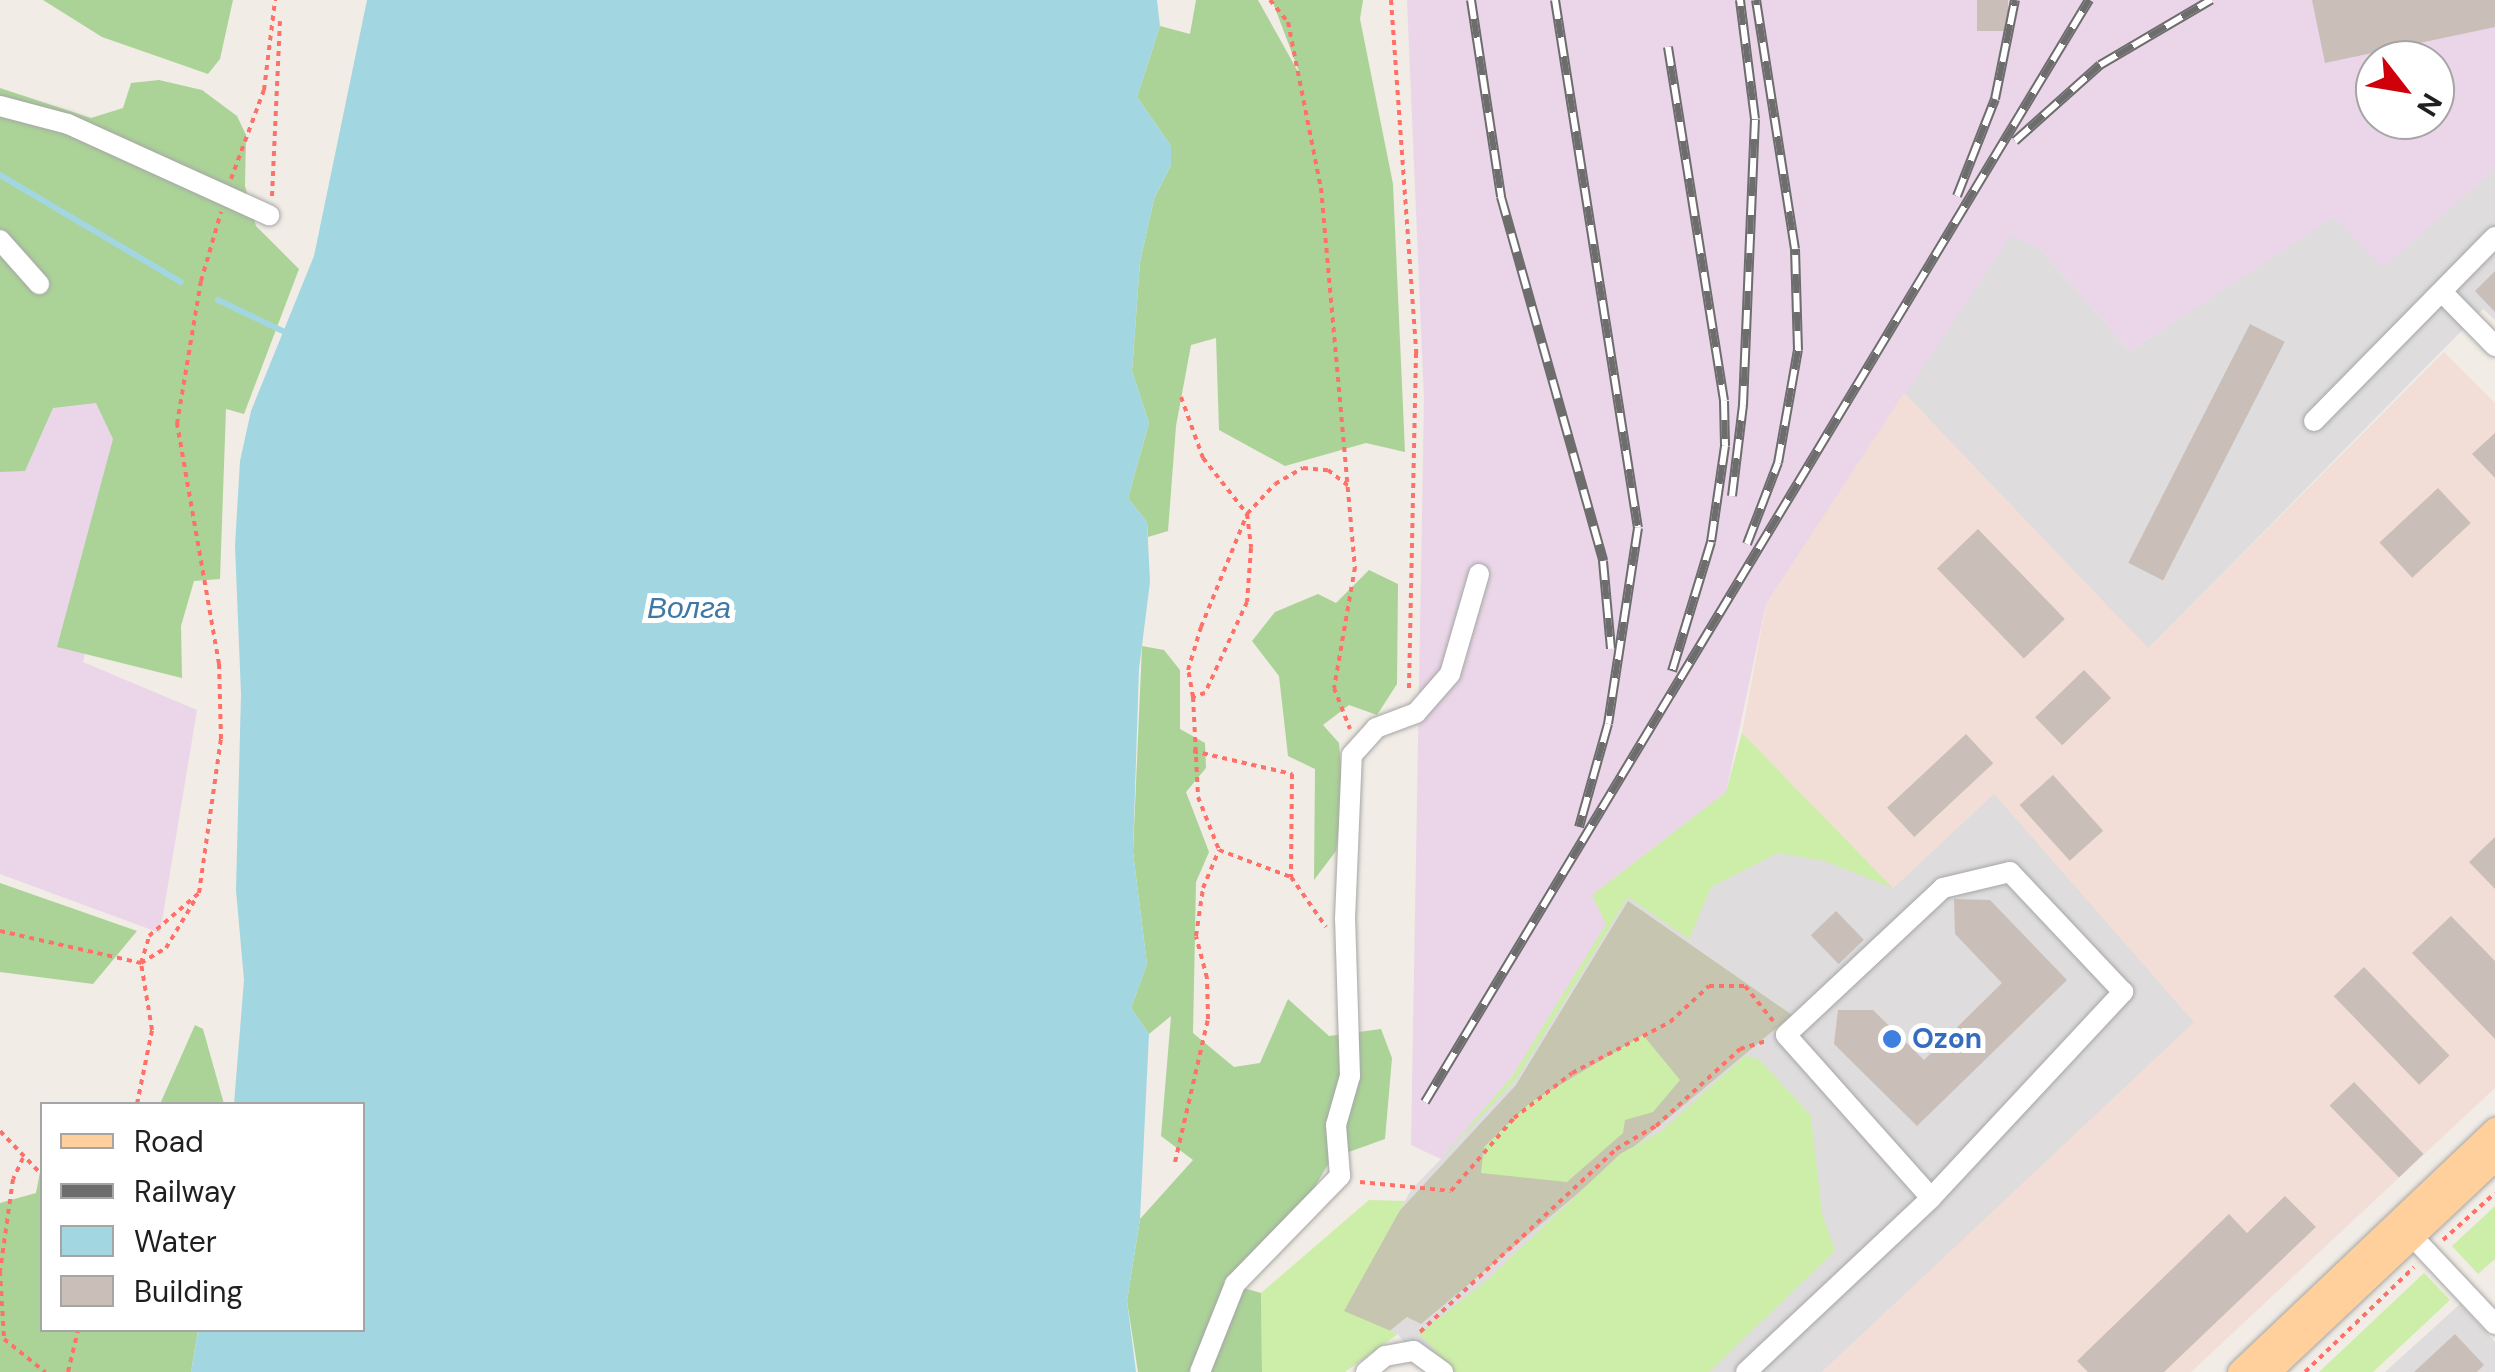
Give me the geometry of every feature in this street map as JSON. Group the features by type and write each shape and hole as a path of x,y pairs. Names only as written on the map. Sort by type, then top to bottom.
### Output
{"main road":[{"path":"2240,1372 2495,1130"},
{"path":"2267,1372 2420,1245 2495,1157"}],"street":[{"path":"0,106 68,124 268,215"},
{"path":"2314,421 2495,238"},
{"path":"0,240 39,284"},
{"path":"2442,292 2495,346"},
{"path":"1200,1372 1235,1284 1340,1176 1336,1125 1350,1076 1350,958 1345,919 1352,756 1358,742 1416,713 1450,674 1479,574"},
{"path":"1746,1372 1931,1198 2124,992 2010,872 1943,888 1786,1035 1931,1198"},
{"path":"2420,1245 2495,1324"},
{"path":"1366,1372 1398,1352 1414,1351 1443,1372"}],"path":[{"path":"268,215 279,111 279,11 275,0"},
{"path":"1270,0 1288,22 1321,188 1356,568 1334,688 1358,742"},
{"path":"1392,0 1416,353 1412,679 1392,722"},
{"path":"0,931 141,963 166,948 200,893 221,739 219,664 208,619 177,424 201,281 224,195 251,134 279,11"},
{"path":"1181,397 1203,458 1247,514 1246,602 1206,693 1192,697"},
{"path":"1175,1162 1208,1019 1207,978 1196,936 1203,888 1219,850 1198,798 1188,670 1200,627 1247,514 1275,484 1303,468 1328,470 1350,487"},
{"path":"1192,751 1292,774 1291,877"},
{"path":"1219,850 1291,877 1350,958"},
{"path":"138,1102 152,1030 141,963 149,936 200,893"},
{"path":"1340,1176 1394,1189 1451,1191 1514,1118 1572,1073 1670,1022 1708,986 1745,986 1786,1035 1740,1049 1656,1126 1616,1149 1398,1352"},
{"path":"0,1131 40,1173"},
{"path":"23,1158 13,1178 0,1271 4,1339 44,1372"},
{"path":"2305,1372 2420,1245 2495,1193"},
{"path":"68,1372 78,1332"}],"shaded area":[{"path":"1407,0 2495,0 2495,169 2383,268 2334,217 2130,351 2040,249 2011,236 1766,604 1726,792 1592,895 1606,924 1513,1075 1441,1159 1411,1145 1424,399"},
{"path":"2495,169 2495,320 2483,309 2148,649 1904,393 2011,235 2040,249 2130,351 2334,216 2383,267"},
{"path":"0,278 156,343 83,662 197,710 160,933 0,874"},
{"path":"2444,352 2495,403 2495,1088 2191,1372 1822,1372 2194,1022 1994,794 1893,888 1742,733 1766,604 1904,393 2148,648"},
{"path":"1742,733 1893,888 1994,793 2195,1023 1822,1372 1425,1372 1398,1334 1344,1312 1411,1190 1441,1159 1592,895 1726,792"},
{"path":"1628,901 1792,1015 1421,1324 1407,1317 1338,1372 1291,1328 1516,1085"},
{"path":"2460,1304 2495,1342 2495,1372 2385,1372"}],"green space":[{"path":"43,0 233,0 220,59 208,74 102,37"},
{"path":"1196,0 1258,0 1301,77 1272,0 1363,0 1360,19 1393,184 1405,452 1366,443 1285,466 1219,430 1216,338 1191,345 1176,426 1168,531 1148,537 1147,522 1128,498 1149,423 1132,371 1140,262 1154,199 1171,165 1171,146 1137,97 1160,26 1190,34"},
{"path":"159,80 202,90 237,116 246,135 245,186 256,226 299,269 244,414 226,409 220,579 194,581 181,626 182,678 57,647 113,439 96,403 53,408 25,471 0,472 0,88 91,118 123,108 131,83"},
{"path":"1369,570 1398,584 1397,684 1377,715 1349,705 1323,725 1339,743 1343,793 1336,851 1314,880 1315,769 1288,756 1279,676 1252,641 1275,612 1318,594 1336,603"},
{"path":"1142,646 1164,650 1180,670 1180,729 1205,743 1206,768 1186,792 1209,852 1196,882 1193,1033 1234,1067 1260,1063 1288,999 1329,1036 1381,1029 1392,1058 1385,1139 1332,1158 1314,1188 1223,1282 1261,1293 1262,1372 1138,1372 1127,1301 1140,1219 1193,1160 1161,1136 1171,1016 1149,1034 1131,1008 1147,964 1133,852"},
{"path":"1742,733 1893,888 1825,861 1778,853 1711,887 1689,939 1628,897 1517,1078 1441,1159 1513,1075 1606,924 1592,895 1726,792"},
{"path":"0,883 137,931 93,984 0,972"},
{"path":"195,1025 203,1029 223,1102 161,1102"},
{"path":"1643,1035 1680,1080 1653,1112 1625,1120 1623,1133 1567,1182 1481,1173 1484,1147 1530,1103"},
{"path":"1745,1056 1759,1059 1811,1116 1822,1213 1835,1251 1709,1372 1455,1372 1419,1334 1485,1282 1620,1154 1660,1132"},
{"path":"40,1172 40,1332 198,1332 191,1372 0,1372 0,1203 36,1193"},
{"path":"1369,1200 1405,1201 1344,1311 1398,1334 1345,1372 1262,1372 1261,1293"},
{"path":"2495,1206 2495,1259 2478,1274 2452,1246"},
{"path":"2424,1273 2450,1300 2373,1372 2319,1372"}],"water":[{"name":"Волга","path":"367,0 1157,0 1160,26 1137,97 1171,146 1171,165 1154,199 1140,262 1132,371 1149,423 1128,498 1147,522 1150,582 1139,669 1133,852 1147,964 1131,1008 1149,1034 1140,1219 1127,1301 1136,1372 191,1372 198,1332 365,1332 365,1102 234,1102 244,980 236,890 241,694 235,546 240,461 251,411 314,256"}],"building":[{"path":"1977,0 2008,0 2008,31 1977,31"},
{"path":"2312,0 2495,0 2495,27 2434,40 2355,40 2355,57 2325,63"},
{"path":"2495,271 2495,312 2475,291"},
{"path":"2250,324 2285,342 2163,580 2128,563"},
{"path":"2495,433 2495,478 2472,454"},
{"path":"2438,488 2471,523 2412,578 2379,543"},
{"path":"1978,529 2065,619 2024,659 1937,569"},
{"path":"2084,670 2111,698 2062,745 2035,717"},
{"path":"1966,734 1993,763 1914,837 1887,808"},
{"path":"2053,775 2103,831 2070,861 2020,805"},
{"path":"2495,837 2495,889 2469,862"},
{"path":"1954,899 1990,900 2067,980 1917,1126 1834,1044 1838,1010 1873,1010 1924,1060 2002,983 1955,934"},
{"path":"1836,911 1864,940 1839,964 1811,935"},
{"path":"2451,916 2495,961 2495,1039 2412,953"},
{"path":"2364,967 2449,1055 2419,1085 2334,996"},
{"path":"2354,1082 2423,1154 2399,1178 2330,1106"},
{"path":"2285,1196 2316,1227 2164,1372 2088,1372 2077,1361 2229,1214 2247,1233"},
{"path":"2455,1334 2484,1365 2477,1372 2414,1372"}],"waterway":[{"path":"0,175 181,282"},
{"path":"218,300 289,334"}],"railway":[{"path":"1471,0 1501,197 1603,561 1611,649"},
{"path":"1555,0 1638,528 1608,724 1579,827"},
{"path":"1732,496 1743,405 1755,119 1740,0"},
{"path":"1747,544 1778,463 1798,350 1795,249 1756,0"},
{"path":"1957,196 1995,99 2015,0"},
{"path":"1425,1102 2089,0"},
{"path":"2015,141 2100,65 2211,0"},
{"path":"1668,47 1724,401 1725,446 1711,542 1672,671"}],"place":[{"name":"Ozon","path":"1892,1039"}]}
